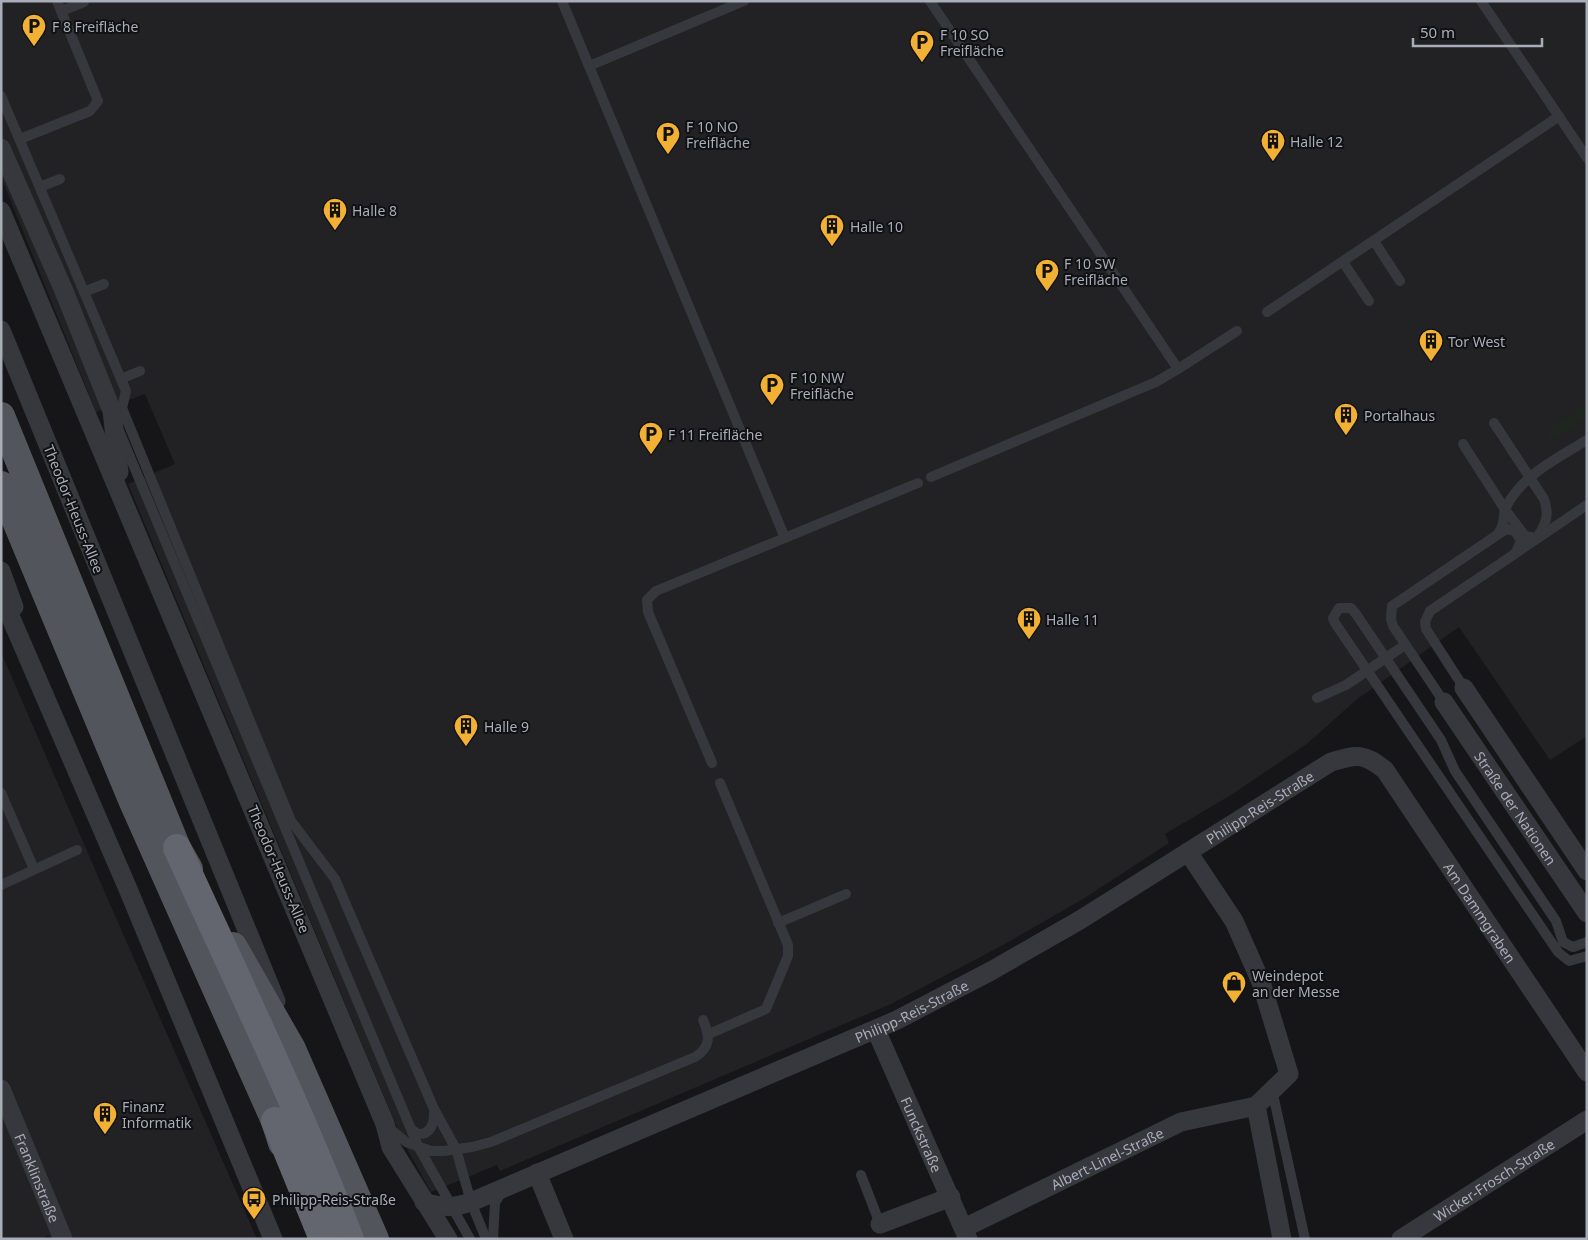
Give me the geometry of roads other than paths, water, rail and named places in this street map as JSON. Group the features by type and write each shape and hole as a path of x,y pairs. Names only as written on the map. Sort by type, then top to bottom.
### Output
{"highway":[{"name":"Theodor-Heuss-Allee","path":"177,848 329,1186 350,1239"},
{"path":"275,1121 323,1239"}],"main road":[{"name":"Theodor-Heuss-Allee","path":"1,416 177,848 292,1049 375,1239"},
{"path":"1,485 133,802 275,1121 314,1239"}],"street":[{"name":"Theodor-Heuss-Allee","path":"1,148 64,291 112,411 121,493"},
{"name":"Theodor-Heuss-Allee","path":"1,211 385,1124 391,1147 448,1239"},
{"name":"Theodor-Heuss-Allee","path":"1,330 272,991 292,1049"},
{"path":"1,519 96,714"},
{"path":"1,571 43,693"},
{"path":"1,595 128,889 273,1239"},
{"name":"Straße der Nationen","path":"1464,688 1587,871"},
{"name":"Straße der Nationen","path":"1444,702 1587,913"},
{"name":"Philipp-Reis-Straße","path":"424,1202 438,1207 453,1208 471,1202 876,1030 1034,947 1331,762 1349,756 1368,757"},
{"name":"Am Dammgraben","path":"1368,757 1385,770 1587,1072"},
{"path":"1188,852 1234,921 1261,982 1289,1074 1256,1106 1282,1239"},
{"name":"Funckstraße","path":"876,1030 966,1233"},
{"name":"Franklinstraße","path":"1,1089 63,1239"},
{"name":"Albert-Linel-Straße","path":"966,1233 1181,1122 1256,1106"},
{"name":"Wicker-Frosch-Straße","path":"1401,1239 1587,1120"},
{"path":"537,1173 564,1239"},
{"path":"880,1224 951,1197"}],"lane":[{"path":"562,1 785,538"},
{"path":"589,66 744,1"},
{"path":"930,1 1178,369"},
{"path":"1481,1 1587,158"},
{"path":"20,139 90,111 98,101 59,6 84,2"},
{"path":"1,96 126,391 122,408 291,821 335,879 434,1109 456,1149 471,1202 486,1239"},
{"path":"1267,312 1558,117"},
{"path":"40,187 60,179"},
{"path":"1374,241 1400,281"},
{"path":"1343,262 1369,301"},
{"path":"84,292 104,284"},
{"path":"930,477 1156,382 1238,331"},
{"path":"121,379 140,371"},
{"path":"112,411 418,1146 470,1239"},
{"path":"92,424 139,477"},
{"path":"1494,424 1544,499 1548,513 1544,526 1536,538"},
{"path":"1499,532 1504,525 1504,508 1529,477 1587,440"},
{"path":"1463,444 1504,508 1525,536 1536,538"},
{"path":"712,763 648,612 647,600 656,591 918,483"},
{"path":"1464,688 1426,630 1427,616 1435,607 1587,505"},
{"path":"1444,702 1390,619 1392,606 1499,532 1511,528 1515,531 1521,541 1516,552"},
{"path":"1587,942 1573,947 1563,942 1556,922 1454,771 1441,740 1351,608 1339,608 1333,618 1335,623 1558,952 1570,961 1587,956"},
{"path":"1317,698 1346,686 1406,645"},
{"path":"1469,738 1466,726 1468,717 1477,717 1488,725"},
{"path":"709,1034 766,1009 788,956 788,945 720,783"},
{"path":"1,793 34,869"},
{"path":"1,885 77,850"},
{"path":"778,923 846,894"},
{"path":"385,1124 406,1142 431,1151 456,1149 490,1142 704,1052 708,1044 709,1034 703,1020"},
{"path":"1272,1090 1305,1239"},
{"path":"412,1130 418,1134 428,1131 434,1123 434,1109"},
{"path":"861,1175 880,1224"},
{"path":"493,1239 495,1203 504,1188"}],"place":[{"name":"F 8 Freifläche","path":"34,47"},
{"name":"F 10 SO Freifläche","path":"922,63"},
{"name":"F 10 NO Freifläche","path":"668,155"},
{"name":"Halle 12","path":"1273,162"},
{"name":"Halle 8","path":"335,231"},
{"name":"Halle 10","path":"832,247"},
{"name":"F 10 SW Freifläche","path":"1047,292"},
{"name":"Tor West","path":"1431,362"},
{"name":"F 10 NW Freifläche","path":"772,406"},
{"name":"Portalhaus","path":"1346,436"},
{"name":"F 11 Freifläche","path":"651,455"},
{"name":"Halle 11","path":"1029,640"},
{"name":"Halle 9","path":"466,747"},
{"name":"Weindepot an der Messe","path":"1234,1004"},
{"name":"Finanz Informatik","path":"105,1135"},
{"name":"Philipp-Reis-Straße","path":"254,1220"}]}
